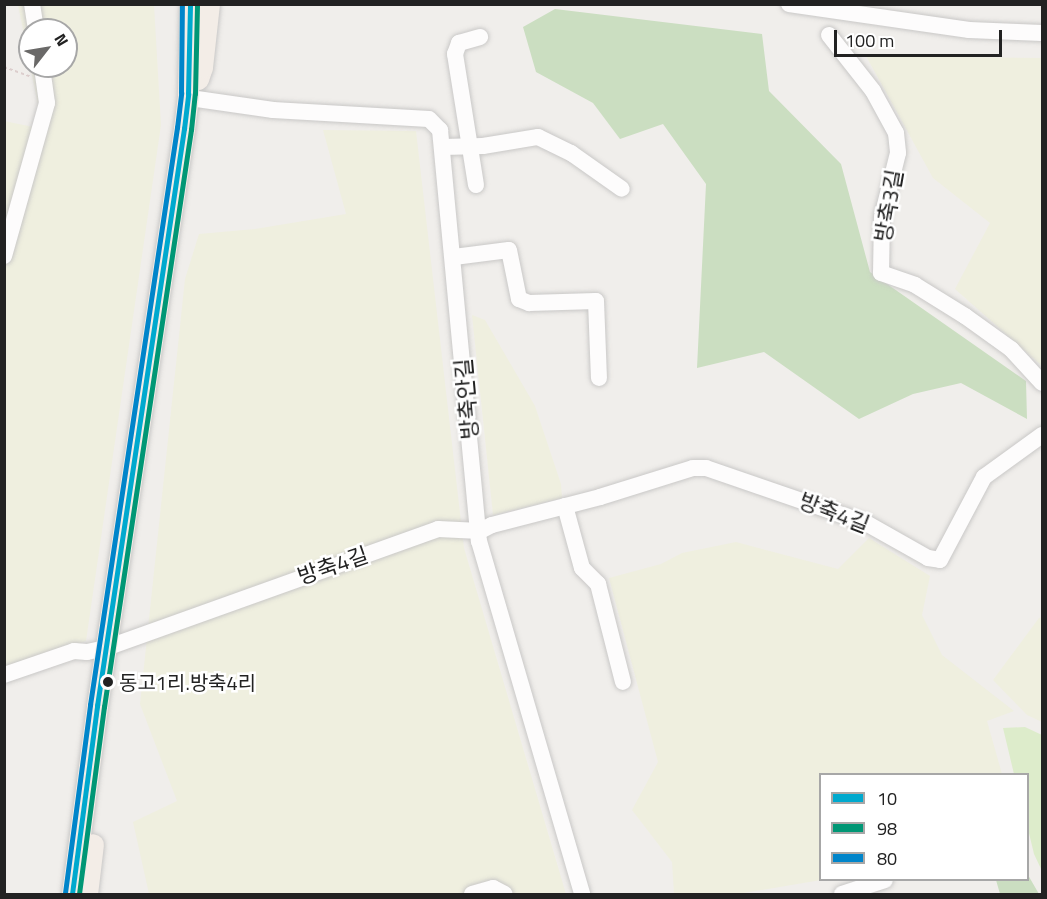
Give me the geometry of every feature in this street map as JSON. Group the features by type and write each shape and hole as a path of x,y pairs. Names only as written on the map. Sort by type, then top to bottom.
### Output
{"main road":[{"path":"87,894 113,645 184,129 188,94 190,4"},
{"path":"72,894 129,555 183,209 197,91 200,4"},
{"path":"197,91 209,4"}],"street":[{"path":"789,4 969,30 1042,33"},
{"name":"방축3길","path":"829,34 873,91 896,133 898,153 882,217 881,273 915,285 965,316 1011,350 1042,383"},
{"path":"476,185 472,146 455,54 459,43 480,37"},
{"path":"4,256 46,103 44,78"},
{"name":"방축안길","path":"197,91 273,110 429,119 440,130 479,536"},
{"path":"443,147 472,146 538,137 571,153 622,189"},
{"path":"454,257 509,250 519,299 529,303 596,301 599,378"},
{"name":"방축4길","path":"4,675 74,651 87,652 113,645 438,529 479,536 492,525 693,468 706,468 866,523 928,558 940,560 984,477 1042,435"},
{"path":"565,506 582,568 598,584 623,682"},
{"path":"479,536 582,894"},
{"path":"842,894 879,881"},
{"path":"472,894 493,888 505,894"}],"green space":[{"path":"18,5 154,5 161,125 86,641 5,667 4,121 43,129 32,78 78,78 78,18 21,18"},
{"path":"555,9 762,34 769,91 841,164 870,272 1026,381 1027,419 961,383 913,394 859,419 764,352 697,368 706,184 663,124 620,139 593,103 536,72 523,27"},
{"path":"866,56 1042,58 1042,366 955,289 990,223 933,178"},
{"path":"323,130 416,131 464,548 566,894 149,894 133,822 177,801 140,704 185,279 199,234 255,229 346,214"},
{"path":"472,315 485,320 535,406 561,484 562,498 493,515"},
{"path":"869,538 930,576 922,615 942,655 1014,711 987,721 1002,773 819,773 819,880 738,894 674,894 672,862 632,810 658,762 609,578 661,564 682,553 736,542 838,569"},
{"path":"1042,617 1042,722 1027,715 993,680"},
{"path":"1025,727 1042,735 1042,871 1034,854 1029,833 1029,773 1014,773 1003,728"},
{"path":"1029,877 1039,894 1000,894 996,881 1029,881"}],"transit line":[{"name":"80","path":"65,893 90,705 177,128 181,93 182,4"},
{"name":"10","path":"72,894 97,706 184,129 188,94 190,4"},
{"name":"98","path":"79,894 104,707 191,130 195,94 197,4"}],"place":[{"name":"동고1리.방축4리","path":"108,682"}]}
